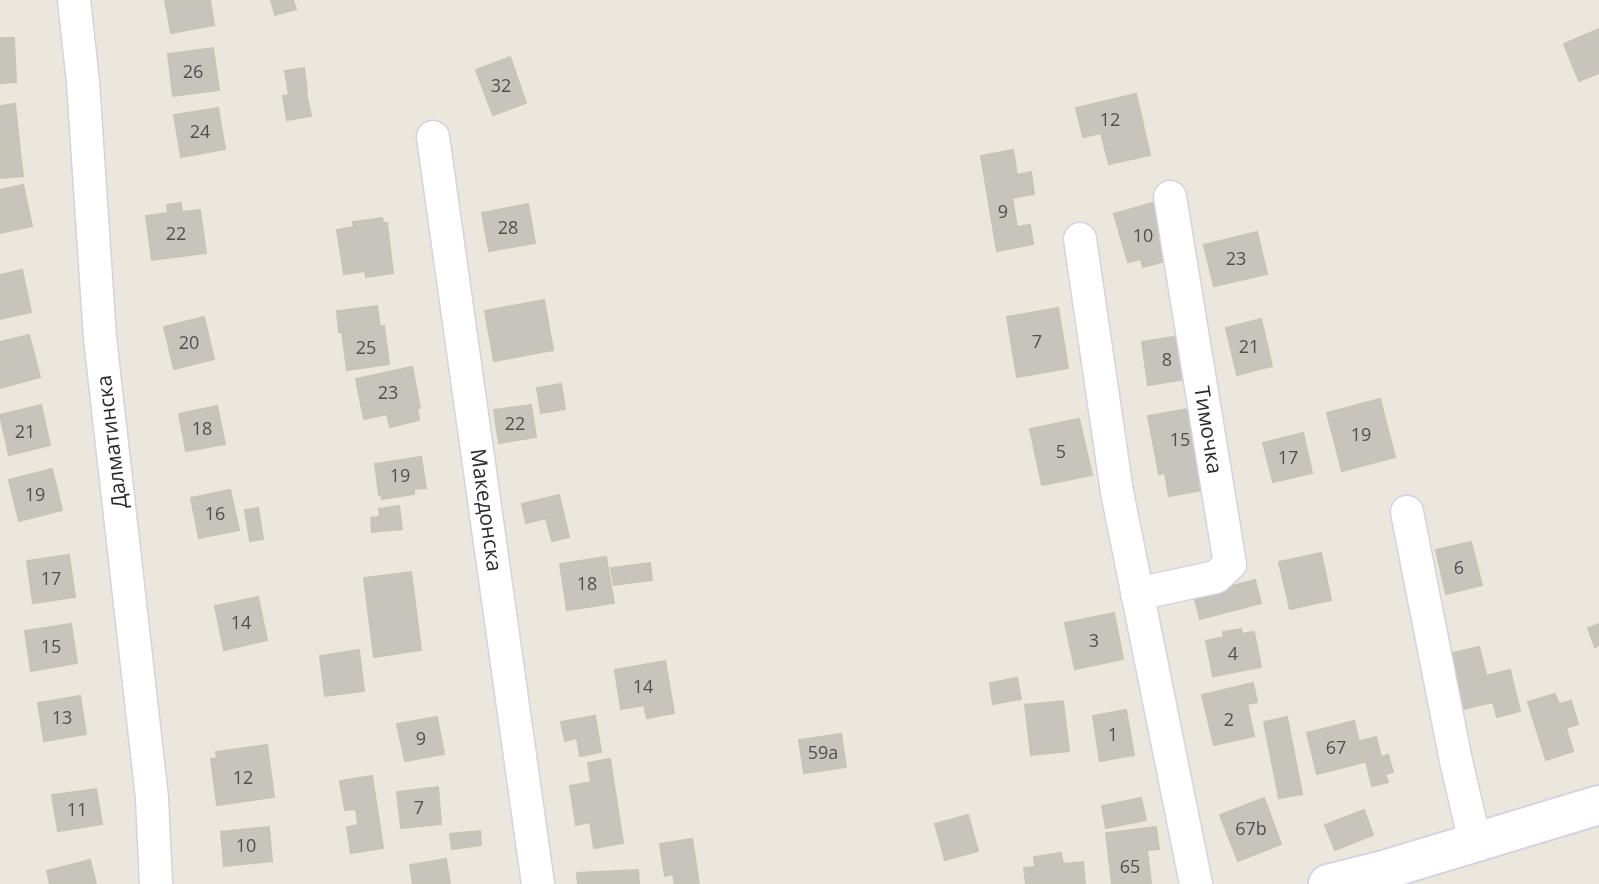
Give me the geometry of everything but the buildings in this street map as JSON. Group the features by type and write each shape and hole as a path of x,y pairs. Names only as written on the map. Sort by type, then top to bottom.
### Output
{"street":[{"name":"Далматинска","path":"74,0 83,82 100,338 152,798 156,884"},
{"name":"Македонска","path":"433,137 538,884"},
{"name":"Тимочка","path":"1138,594 1216,577 1230,564 1170,197"},
{"path":"1080,239 1117,492 1196,884"},
{"path":"1407,512 1456,761 1475,842"},
{"path":"1328,884 1384,870 1599,805"}]}
